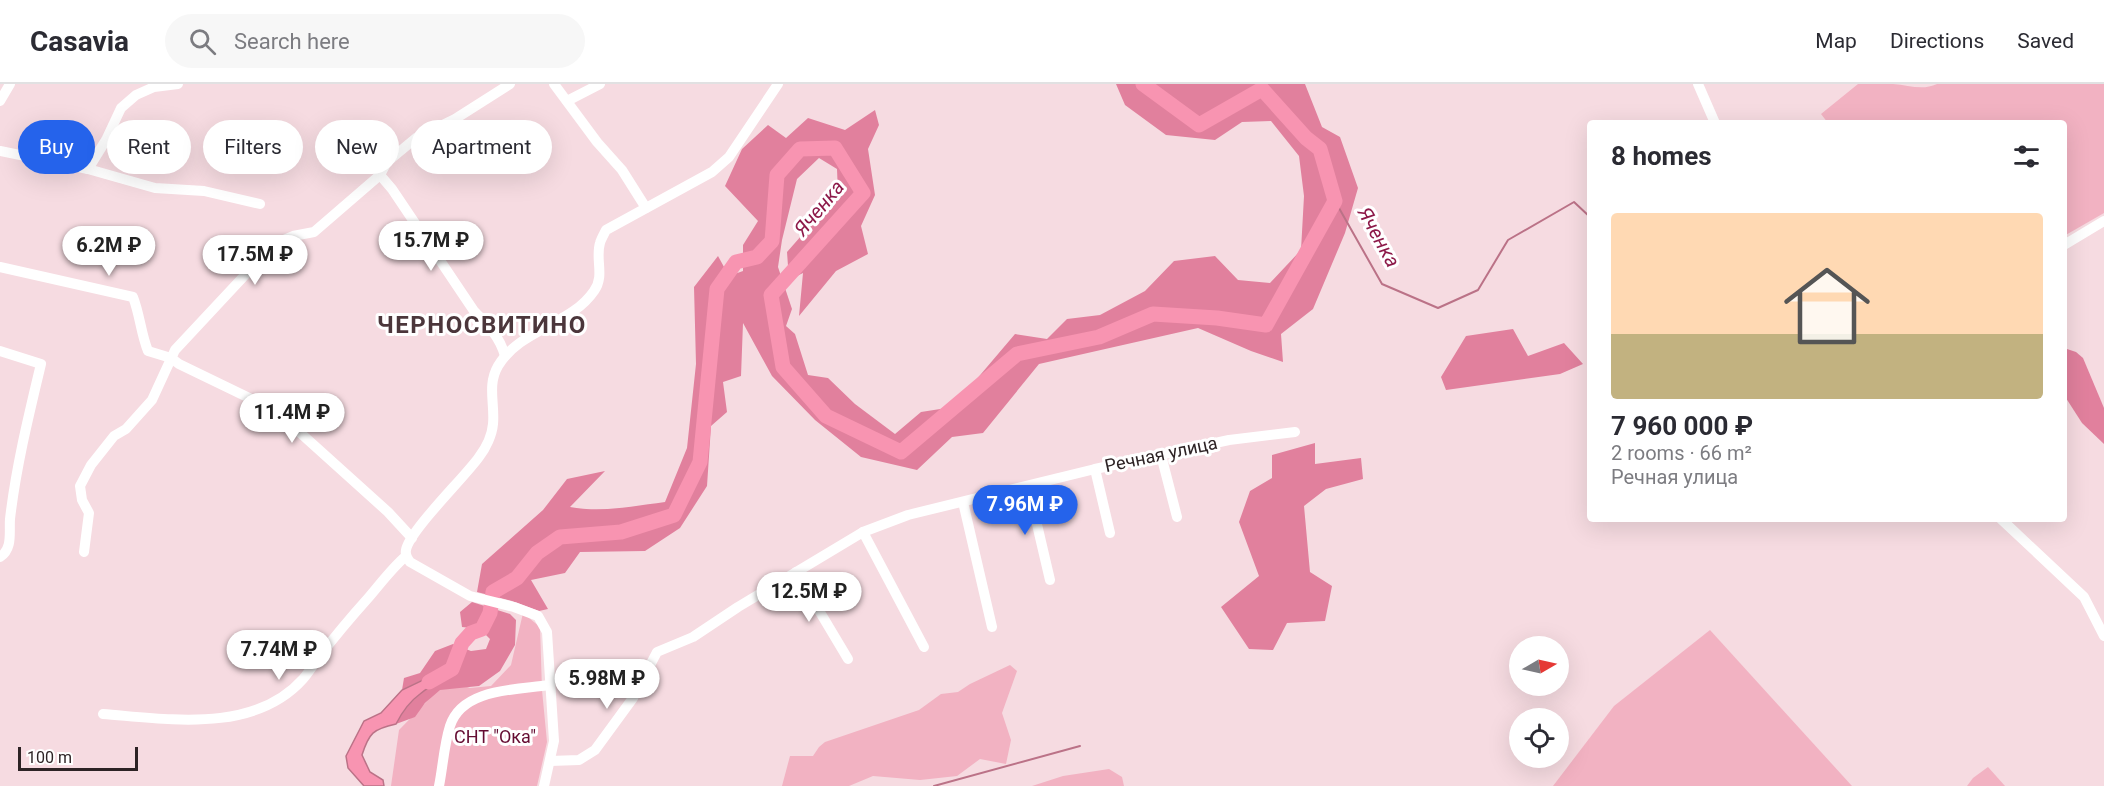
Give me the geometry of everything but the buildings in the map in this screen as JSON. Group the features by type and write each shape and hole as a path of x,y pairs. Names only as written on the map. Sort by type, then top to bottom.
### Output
{"street":[{"path":"0,101 10,84"},
{"path":"95,158 121,108 136,95 154,87 178,84"},
{"path":"84,552 89,513 82,500 80,486 99,453 114,436 126,429 152,400 175,350 274,244 293,236 314,232 380,175 387,162 416,138 455,119 510,84"},
{"path":"554,84 597,142 622,170 646,208"},
{"path":"567,101 600,84"},
{"path":"544,786 554,741 547,632 538,616 514,607 470,596 410,562 406,556 406,548 481,455 489,440 493,424 492,382 505,356 521,342 585,301 595,291 600,279 600,243 606,231 712,172 729,157 778,84"},
{"path":"1698,84 1714,120"},
{"path":"0,151 18,155"},
{"path":"95,171 155,188 204,191 260,204"},
{"path":"380,175 392,189 474,311 502,343 505,356"},
{"path":"2067,243 2104,221"},
{"path":"0,267 133,297 140,315 142,336 148,351 171,358 276,411 388,512 412,538"},
{"path":"0,351 41,364 12,505 10,540 4,554 0,556"},
{"name":"Речная улица","path":"550,761 579,760 595,750 633,698 657,652 693,637 738,607 863,532 908,515 1095,469 1229,440 1295,432"},
{"path":"1161,455 1176,517"},
{"path":"1095,469 1110,533"},
{"path":"1028,486 1050,580"},
{"path":"963,502 992,627"},
{"path":"2004,522 2084,597 2104,636"},
{"path":"863,532 924,647"},
{"path":"103,714 175,719 219,718 262,708 289,692 303,679 362,605 406,556"},
{"path":"796,572 848,659"},
{"path":"439,786 450,726 457,713 472,701 486,695 549,685"}],"green space":[{"path":"1858,84 1921,87 1937,84 2104,84 2104,213 2067,234 2067,120 1826,120 1821,114"},
{"name":"СНТ \"Ока\"","path":"523,613 540,627 542,690 547,742 537,786 391,786 399,730 448,680 470,688 491,686 511,665"},
{"path":"1710,630 1852,786 1553,786 1569,768 1614,706"},
{"path":"1010,665 1017,671 1002,713 1011,740 1006,764 980,759 957,776 920,780 873,776 849,786 782,786 790,756 813,756 825,742 919,710 941,694 958,692"},
{"path":"1988,767 2005,786 1967,786 1973,778"},
{"path":"1109,769 1122,777 1124,786 1032,786 1063,776"}],"shaded area":[{"path":"1116,84 1305,84 1322,127 1340,137 1358,188 1345,233 1313,309 1281,334 1283,362 1198,328 1039,364 983,433 952,437 917,470 861,457 815,420 772,376 743,323 741,376 723,382 727,412 711,426 707,486 680,528 645,551 580,552 565,573 531,580 548,609 539,611 477,592 482,564 543,510 567,479 605,471 570,507 606,509 665,502 687,448 696,364 694,287 718,256 729,276 743,271 743,245 758,221 725,186 742,149 768,125 786,138 808,118 845,130 875,110 879,125 868,149 875,195 861,226 868,254 836,271 799,316 803,273 789,280 787,252 838,194 837,169 819,158 797,179 778,267 792,309 786,326 795,334 808,375 828,378 855,404 895,434 921,412 953,407 1015,334 1047,339 1067,319 1100,315 1145,291 1174,261 1215,256 1238,280 1270,283 1301,250 1304,196 1299,156 1271,121 1242,122 1215,140 1166,135 1125,105"},
{"path":"1513,329 1528,356 1564,343 1583,364 1560,374 1446,390 1441,377 1466,336"},
{"path":"2067,349 2083,358 2104,408 2104,444 2082,423 2067,400"},
{"path":"1315,443 1315,464 1361,458 1363,479 1326,489 1304,506 1310,572 1332,586 1325,621 1287,623 1273,650 1249,649 1221,607 1259,576 1239,522 1250,491 1272,478 1272,455"},
{"path":"472,602 510,614 516,620 515,645 500,671 479,686 440,690 425,703 415,717 396,724 412,701 445,673 447,668 402,690 404,678 420,673 435,651 453,644 471,651 486,649 490,639 480,629 462,627 460,612"},
{"path":"448,668 439,680 409,704 396,724 377,730 370,737 362,755 370,772 383,780 384,786 364,786 348,768 346,756 364,721 381,713 402,690"}],"waterway":[{"name":"Яченка","path":"429,682 452,669 462,643 471,633 482,629 490,613 493,592 517,578 537,553 560,537 621,532 674,515 700,462 717,289 736,262 757,257 772,241 777,175 800,149 835,148 863,193 771,295 783,367 826,416 901,452 1017,354 1099,337 1153,314 1217,318 1266,325 1335,201 1320,149 1306,138 1262,89 1199,125 1143,84"},
{"name":"Яченка","path":"1335,201 1382,284 1438,308 1478,290 1508,240 1574,202 1587,214"},
{"path":"934,786 1080,746"}],"district":[{"name":"ЧЕРНОСВИТИНО","path":"482,325"}]}
